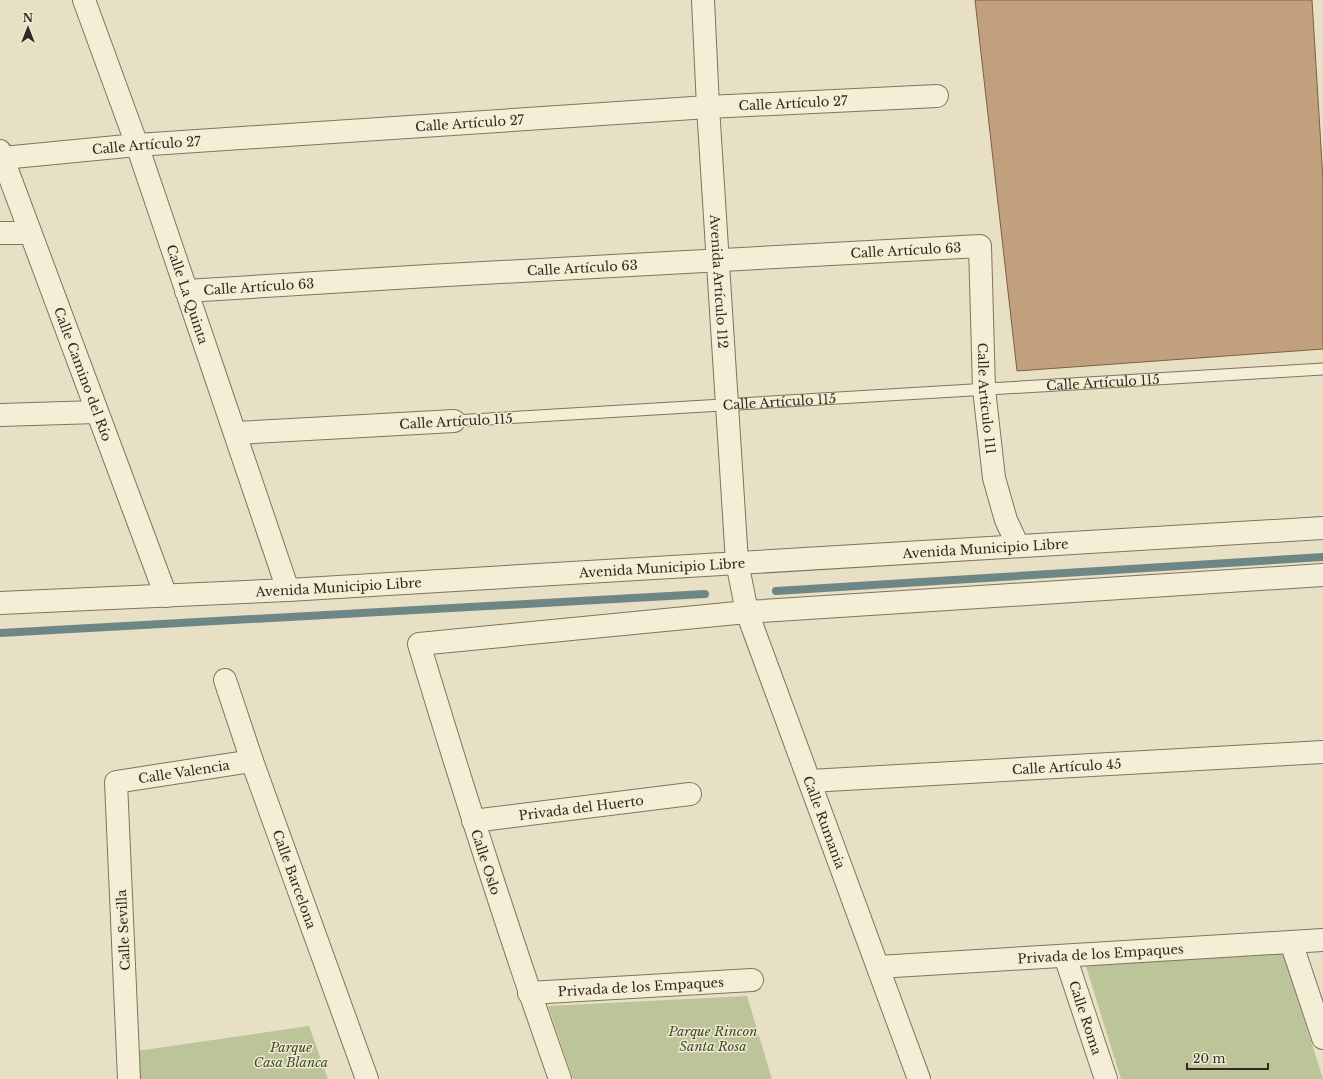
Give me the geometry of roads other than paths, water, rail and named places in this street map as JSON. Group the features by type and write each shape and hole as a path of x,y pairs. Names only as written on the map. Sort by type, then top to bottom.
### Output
{"street":[{"name":"Calle La Quinta","path":"84,0 137,146 236,433 288,590"},
{"name":"Avenida Artículo 112","path":"703,0 708,107 737,562"},
{"name":"Calle Artículo 27","path":"1,155 708,107 937,96"},
{"name":"Calle Camino del Río","path":"1,155 166,596"},
{"path":"0,233 30,233"},
{"name":"Calle Artículo 63","path":"186,291 980,246"},
{"name":"Calle Artículo 111","path":"980,246 984,389 994,478 1006,520 1018,546"},
{"path":"0,415 97,412"},
{"name":"Calle Artículo 115","path":"236,433 454,421"},
{"name":"Avenida Municipio Libre","path":"0,603 288,590 1323,528"},
{"name":"Calle Rumania","path":"737,562 748,612 919,1079"},
{"path":"748,612 1323,575"},
{"name":"Calle Oslo","path":"560,1079 529,993 418,644 748,612"},
{"name":"Calle Barcelona","path":"224,680 367,1079"},
{"name":"Calle Artículo 45","path":"810,781 1323,752"},
{"name":"Calle Valencia","path":"116,782 252,761"},
{"name":"Calle Sevilla","path":"116,782 129,1079"},
{"name":"Privada del Huerto","path":"473,820 690,794"},
{"name":"Privada de los Empaques","path":"878,967 1323,940"},
{"path":"1291,942 1323,1038"},
{"name":"Calle Roma","path":"1065,956 1106,1079"},
{"name":"Privada de los Empaques","path":"529,993 752,980"}],"lane":[{"name":"Calle Artículo 115","path":"454,421 1323,369"}],"waterway":[{"path":"776,591 1323,557"},
{"path":"0,633 705,594"}],"park label":[{"name":"Parque Rincon Santa Rosa","path":"713,1038"},
{"name":"Parque Casa Blanca","path":"291,1054"}]}
